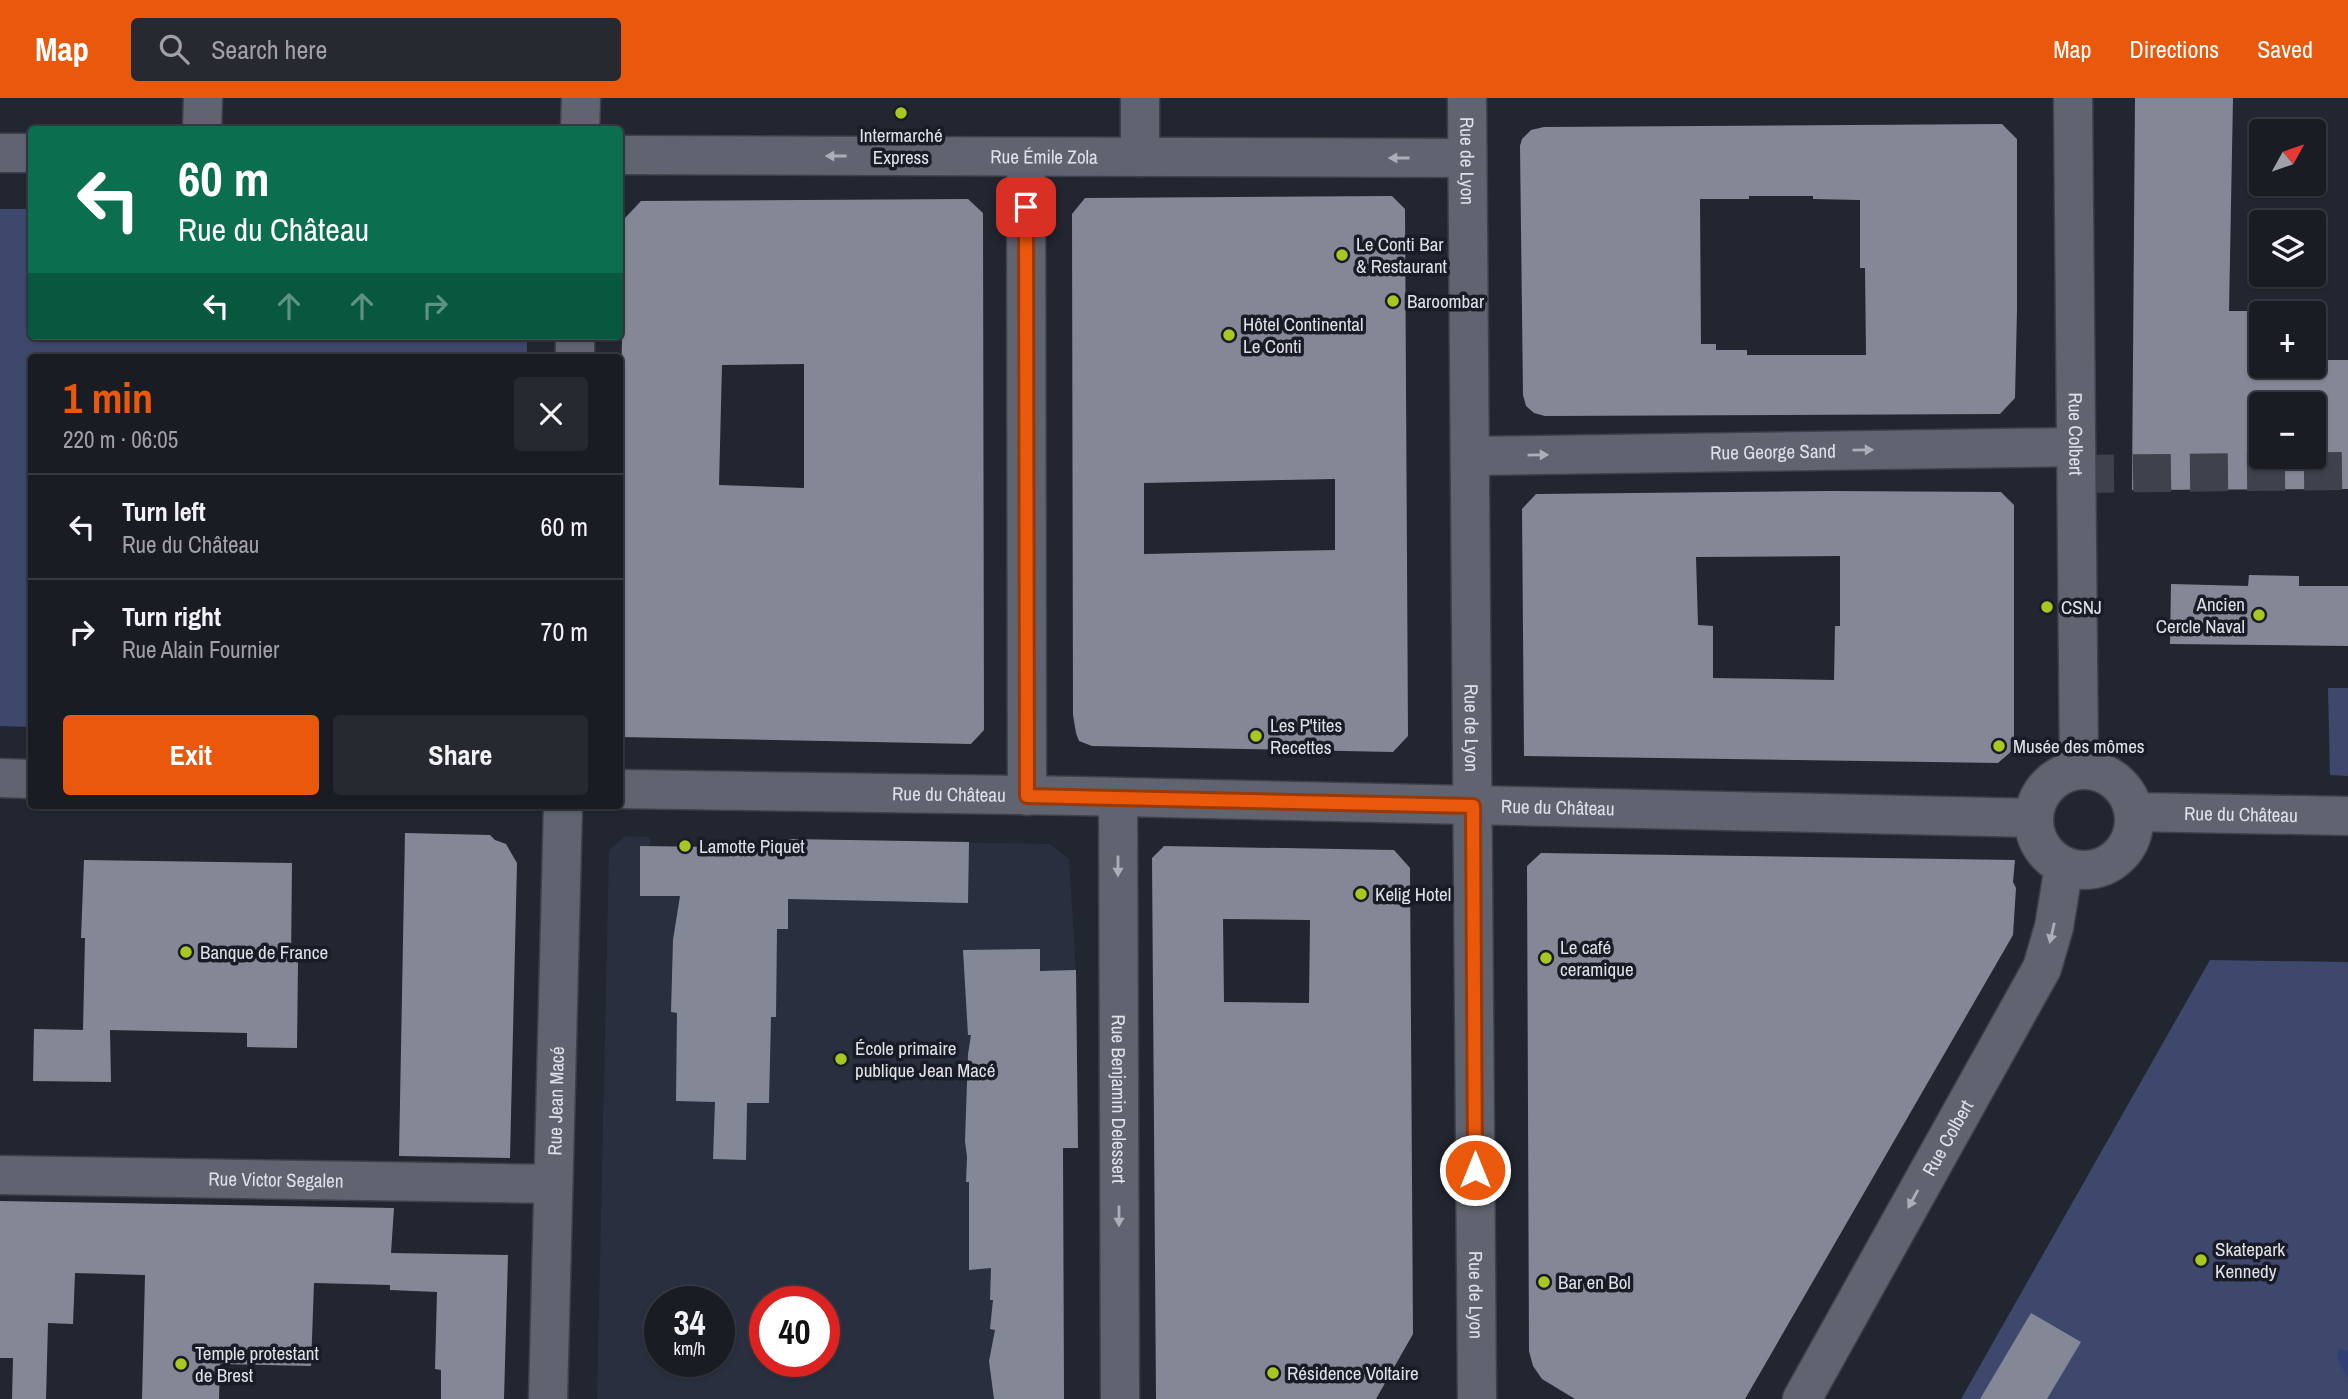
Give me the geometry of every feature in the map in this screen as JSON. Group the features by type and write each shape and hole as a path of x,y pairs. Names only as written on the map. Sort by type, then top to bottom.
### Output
{"street":[{"path":"202,126 203,98"},
{"path":"580,126 581,98"},
{"path":"1140,98 1140,157"},
{"name":"Rue de Lyon","path":"1467,98 1477,1399"},
{"name":"Rue Colbert","path":"2073,98 2079,769"},
{"path":"0,153 28,153"},
{"name":"Rue Émile Zola","path":"623,155 1467,158"},
{"path":"1026,156 1027,796"},
{"name":"Rue George Sand","path":"1470,456 2076,447"},
{"path":"2079,769 2097,771 2122,786 2130,798 2134,812 2132,836 2119,857 2107,865 2093,869 2064,866 2051,858 2036,833 2036,803 2044,790 2054,779 2079,769"},
{"path":"0,778 28,779"},
{"name":"Rue du Château","path":"623,789 2034,818"},
{"name":"Rue Benjamin Delessert","path":"1118,798 1120,1399"},
{"name":"Rue Jean Macé","path":"548,1399 563,809"},
{"name":"Rue du Château","path":"2134,812 2348,816"},
{"name":"Rue Colbert","path":"1802,1399 2042,968 2054,927 2064,866"},
{"name":"Rue Victor Segalen","path":"0,1175 553,1184"}],"shaded area":[{"path":"0,209 28,209 28,340 527,340 527,354 28,354 28,727 0,726"},
{"path":"2328,688 2348,688 2348,776 2330,775"},
{"name":"École primaire publique Jean Macé","path":"626,836 650,837 650,846 729,847 730,854 789,854 789,839 1050,844 1069,859 1076,970 1078,1148 1063,1149 1064,1399 597,1399 609,850"},
{"path":"2210,960 2348,962 2348,1399 1961,1399"},
{"path":"2339,1348 2348,1351 2348,1378 2337,1358"}],"building":[{"path":"2135,98 2233,98 2229,311 2249,311 2249,378 2326,378 2326,360 2348,360 2348,489 2132,490"},
{"path":"2002,124 2017,139 2015,398 2000,414 1545,416 1534,413 1526,406 1523,395 1520,146 1522,139 1531,130 1544,127","holes":["1813,196 1813,199 1860,200 1860,268 1865,268 1866,355 1747,355 1747,350 1716,350 1716,344 1701,344 1700,199"]},
{"path":"1392,196 1405,209 1408,736 1393,752 1092,746 1079,741 1073,715 1072,214 1085,198","holes":["1335,479 1335,550 1144,554 1144,483"]},
{"path":"968,199 983,213 984,730 971,744 623,737 622,354 625,218 641,201","holes":["804,364 804,488 719,485 722,365"]},
{"path":"2001,492 2014,505 2014,749 1998,763 1524,756 1522,509 1536,494","holes":["1840,556 1840,626 1835,626 1834,680 1713,678 1713,626 1698,625 1696,557"]},
{"name":"Ancien Cercle Naval","path":"2249,575 2299,576 2299,586 2348,586 2348,646 2170,644 2171,584 2248,586"},
{"path":"405,833 490,835 506,844 517,863 510,1158 399,1156"},
{"path":"789,839 969,842 968,903 788,899 788,929 777,929 776,1017 771,1017 769,1103 747,1103 746,1160 713,1159 715,1102 676,1101 677,1013 671,1012 673,940 680,896 640,896 640,846 789,848"},
{"path":"1164,846 1394,850 1410,868 1413,1334 1376,1399 1156,1399 1152,858","holes":["1223,919 1310,920 1309,1003 1224,1002"]},
{"path":"1541,853 2015,860 2013,935 1745,1399 1575,1399 1542,1379 1533,1366 1529,1351 1527,866"},
{"name":"Banque de France","path":"84,860 292,863 291,962 298,962 297,1048 247,1047 247,1033 110,1030 111,1082 33,1081 34,1029 83,1030 85,938 81,938"},
{"path":"1040,949 1040,971 1076,970 1078,1148 1063,1148 1064,1399 994,1399 989,1361 995,1330 990,1329 993,1300 990,1300 991,1268 969,1270 969,1182 966,1182 965,1141 971,1035 968,1035 963,950"},
{"path":"0,1201 394,1208 391,1253 508,1255 504,1399 441,1399 441,1370 435,1369 437,1292 390,1290 390,1285 314,1283 311,1366 220,1364 219,1399 142,1399 145,1275 75,1273 73,1324 48,1323 46,1399 12,1399 13,1358 0,1358"},
{"path":"2031,1313 2081,1342 2047,1399 1980,1399"}],"tunnel":[{"path":"2076,474 2348,471"}],"place":[{"name":"Intermarché Express","path":"901,113"},
{"name":"Le Conti Bar & Restaurant","path":"1342,255"},
{"name":"Baroombar","path":"1393,301"},
{"name":"Hôtel Continental Le Conti","path":"1229,335"},
{"name":"CSNJ","path":"2047,607"},
{"name":"Ancien Cercle Naval","path":"2259,615"},
{"name":"Les P'tites Recettes","path":"1256,736"},
{"name":"Musée des mômes","path":"1999,746"},
{"name":"Lamotte Piquet","path":"685,846"},
{"name":"Kelig Hotel","path":"1361,894"},
{"name":"Banque de France","path":"186,952"},
{"name":"Le café ceramique","path":"1546,958"},
{"name":"École primaire publique Jean Macé","path":"841,1059"},
{"name":"Skatepark Kennedy","path":"2201,1260"},
{"name":"Bar en Bol","path":"1544,1282"},
{"name":"Temple protestant de Brest","path":"181,1364"},
{"name":"Résidence Voltaire","path":"1273,1373"}],"route":[{"path":"1026,207 1027,796 1473,806 1475,1170"}]}
